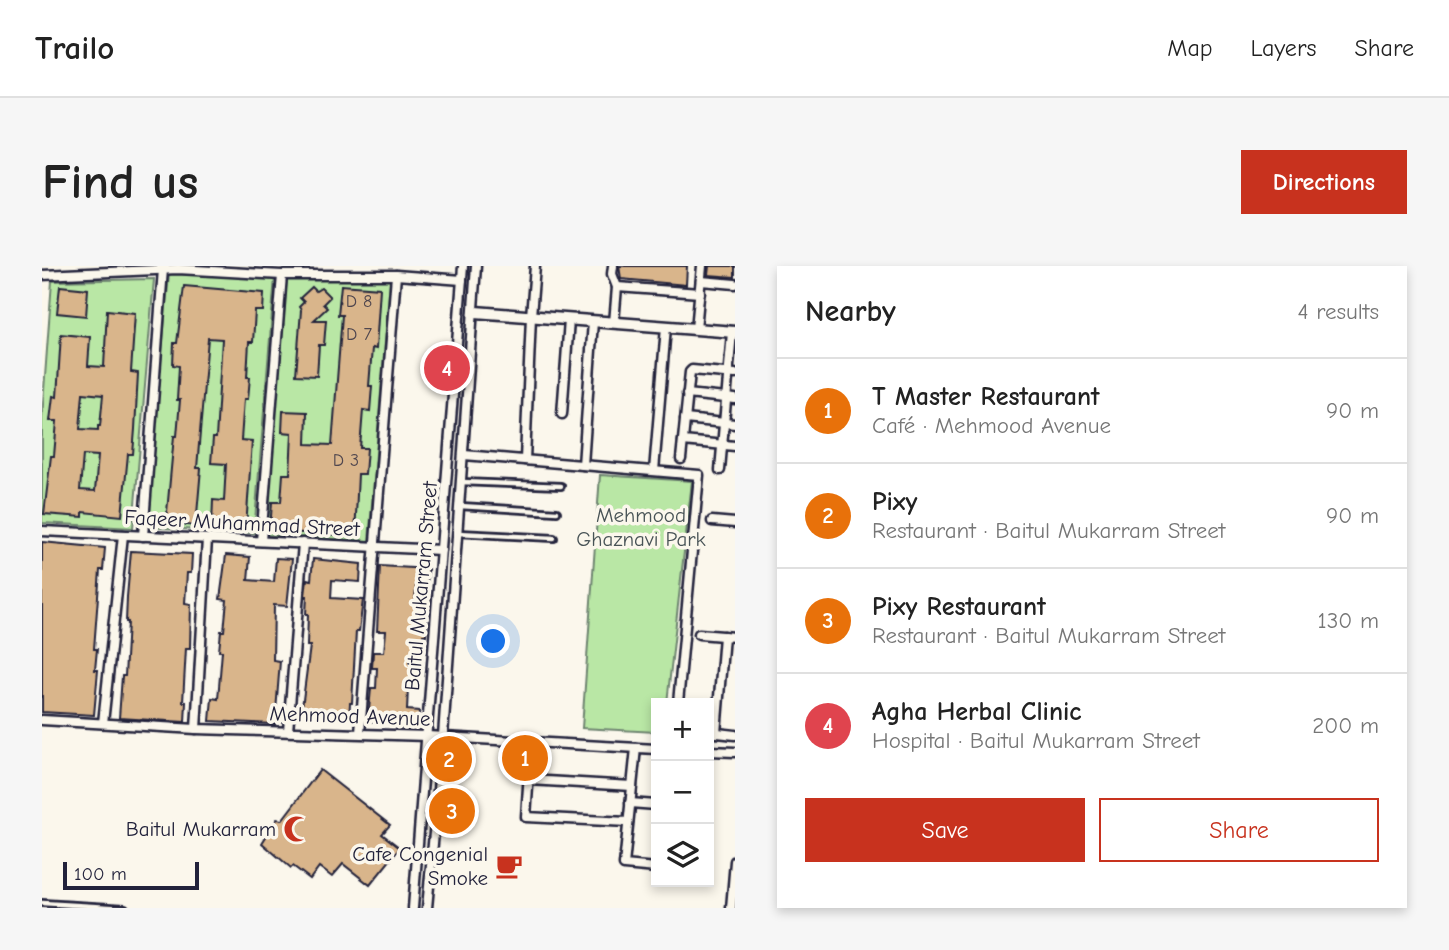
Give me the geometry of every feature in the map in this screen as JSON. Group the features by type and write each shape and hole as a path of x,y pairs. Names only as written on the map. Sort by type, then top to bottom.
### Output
{"street":[{"name":"Baitul Mukarram Street","path":"413,908 463,266"},
{"name":"Baitul Mukarram Street","path":"427,908 443,736 477,266"},
{"path":"525,460 535,266"},
{"path":"613,266 612,274 617,287 614,323"},
{"path":"696,329 702,266"},
{"path":"42,275 178,267 282,275 320,271 462,280"},
{"path":"143,536 163,269"},
{"path":"261,541 282,275"},
{"path":"360,733 396,275"},
{"path":"701,281 735,285"},
{"path":"617,287 700,293"},
{"path":"461,312 734,332 731,398 724,423 720,470"},
{"path":"562,414 569,320"},
{"path":"583,465 593,321"},
{"path":"654,471 666,327"},
{"path":"681,459 690,373 692,370 732,374"},
{"path":"687,394 731,398"},
{"path":"685,419 735,424"},
{"path":"682,441 735,446"},
{"path":"464,455 699,475 678,698"},
{"path":"712,521 735,523"},
{"name":"Faqeer Muhammad Street","path":"42,531 441,550"},
{"path":"103,723 124,535"},
{"path":"196,729 207,538"},
{"path":"288,732 303,543"},
{"path":"699,634 735,637"},
{"path":"714,717 724,636"},
{"name":"Mehmood Avenue","path":"42,720 196,729 443,736 651,749"},
{"path":"714,733 735,735"},
{"path":"531,741 526,817 628,822"},
{"path":"636,748 624,866 651,868"},
{"path":"714,751 735,752"},
{"path":"529,780 632,786"},
{"path":"630,803 651,805"},
{"path":"731,908 735,861"}],"lane":[{"path":"462,482 561,486"},
{"path":"460,506 557,512"},
{"path":"458,533 554,538"},
{"path":"42,903 125,908"}],"green space":[{"path":"169,274 275,277 254,533 146,527"},
{"path":"287,276 390,280 369,541 266,535"},
{"path":"154,279 133,528 42,523 42,418 52,281"},
{"name":"Mehmood Ghaznavi Park","path":"600,475 692,481 668,698 651,698 651,732 582,728"}],"building":[{"path":"619,266 687,266 686,285 621,279"},
{"path":"709,266 735,266 735,277 708,275"},
{"path":"341,285 380,288 376,349 372,348 370,411 363,410 360,448 367,448 365,474 358,474 355,536 270,531 272,502 281,502 283,474 290,474 292,433 282,432 283,411 307,412 306,444 332,445 342,315 338,315"},
{"path":"60,286 88,289 86,316 57,313"},
{"path":"184,286 264,293 263,311 255,311 253,342 249,342 247,377 250,377 248,399 244,399 241,440 252,441 246,528 212,525 213,500 224,501 226,464 211,463 213,438 216,438 222,339 208,338 197,468 201,468 196,526 166,523 180,400 177,400 179,366 173,365 174,343 177,343"},
{"path":"312,287 316,291 321,288 330,297 323,304 327,308 314,320 326,320 324,345 319,345 317,376 296,375 301,310 299,307 304,302 300,298"},
{"path":"107,310 135,313 131,372 138,373 135,429 133,454 128,454 122,516 83,512 83,517 44,514 51,456 54,456 57,421 50,421 53,396 57,397 61,334 90,337 88,366 104,367","holes":["83,393 103,395 98,430 80,429","83,455 98,456 95,491 80,490"]},
{"path":"42,542 105,548 103,570 100,570 94,649 97,649 95,670 98,670 94,715 42,712"},
{"path":"131,551 192,554 191,573 187,573 185,603 191,604 190,648 186,648 183,702 186,702 185,722 119,718 122,676 125,676"},
{"path":"226,555 250,557 248,580 274,582 276,558 292,559 287,606 274,605 273,660 280,661 275,724 210,721 212,698 218,699 222,651 219,651 227,600 220,599"},
{"path":"313,559 361,564 360,582 332,580 331,598 363,600 359,631 356,631 349,719 301,715 310,646 307,646 308,614 305,596 307,579 311,580"},
{"path":"380,566 428,569 427,585 416,585 415,604 426,604 427,621 426,635 423,635 419,654 418,688 408,688 407,710 419,711 418,728 395,727 395,723 368,721 371,688 376,688 377,668 372,668 373,652 384,652 386,631 377,631"},
{"path":"320,770 390,825 382,834 400,848 370,885 343,864 332,877 319,867 310,879 293,866 291,868 262,843 277,819 282,820"}],"place":[{"name":"Agha Herbal Clinic","path":"447,368"},
{"name":"T Master Restaurant","path":"525,758"},
{"name":"Pixy","path":"449,759"},
{"name":"Pixy Restaurant","path":"452,811"},
{"name":"Baitul Mukarram","path":"297,829"},
{"name":"Cafe Congenial Smoke","path":"509,866"}]}
